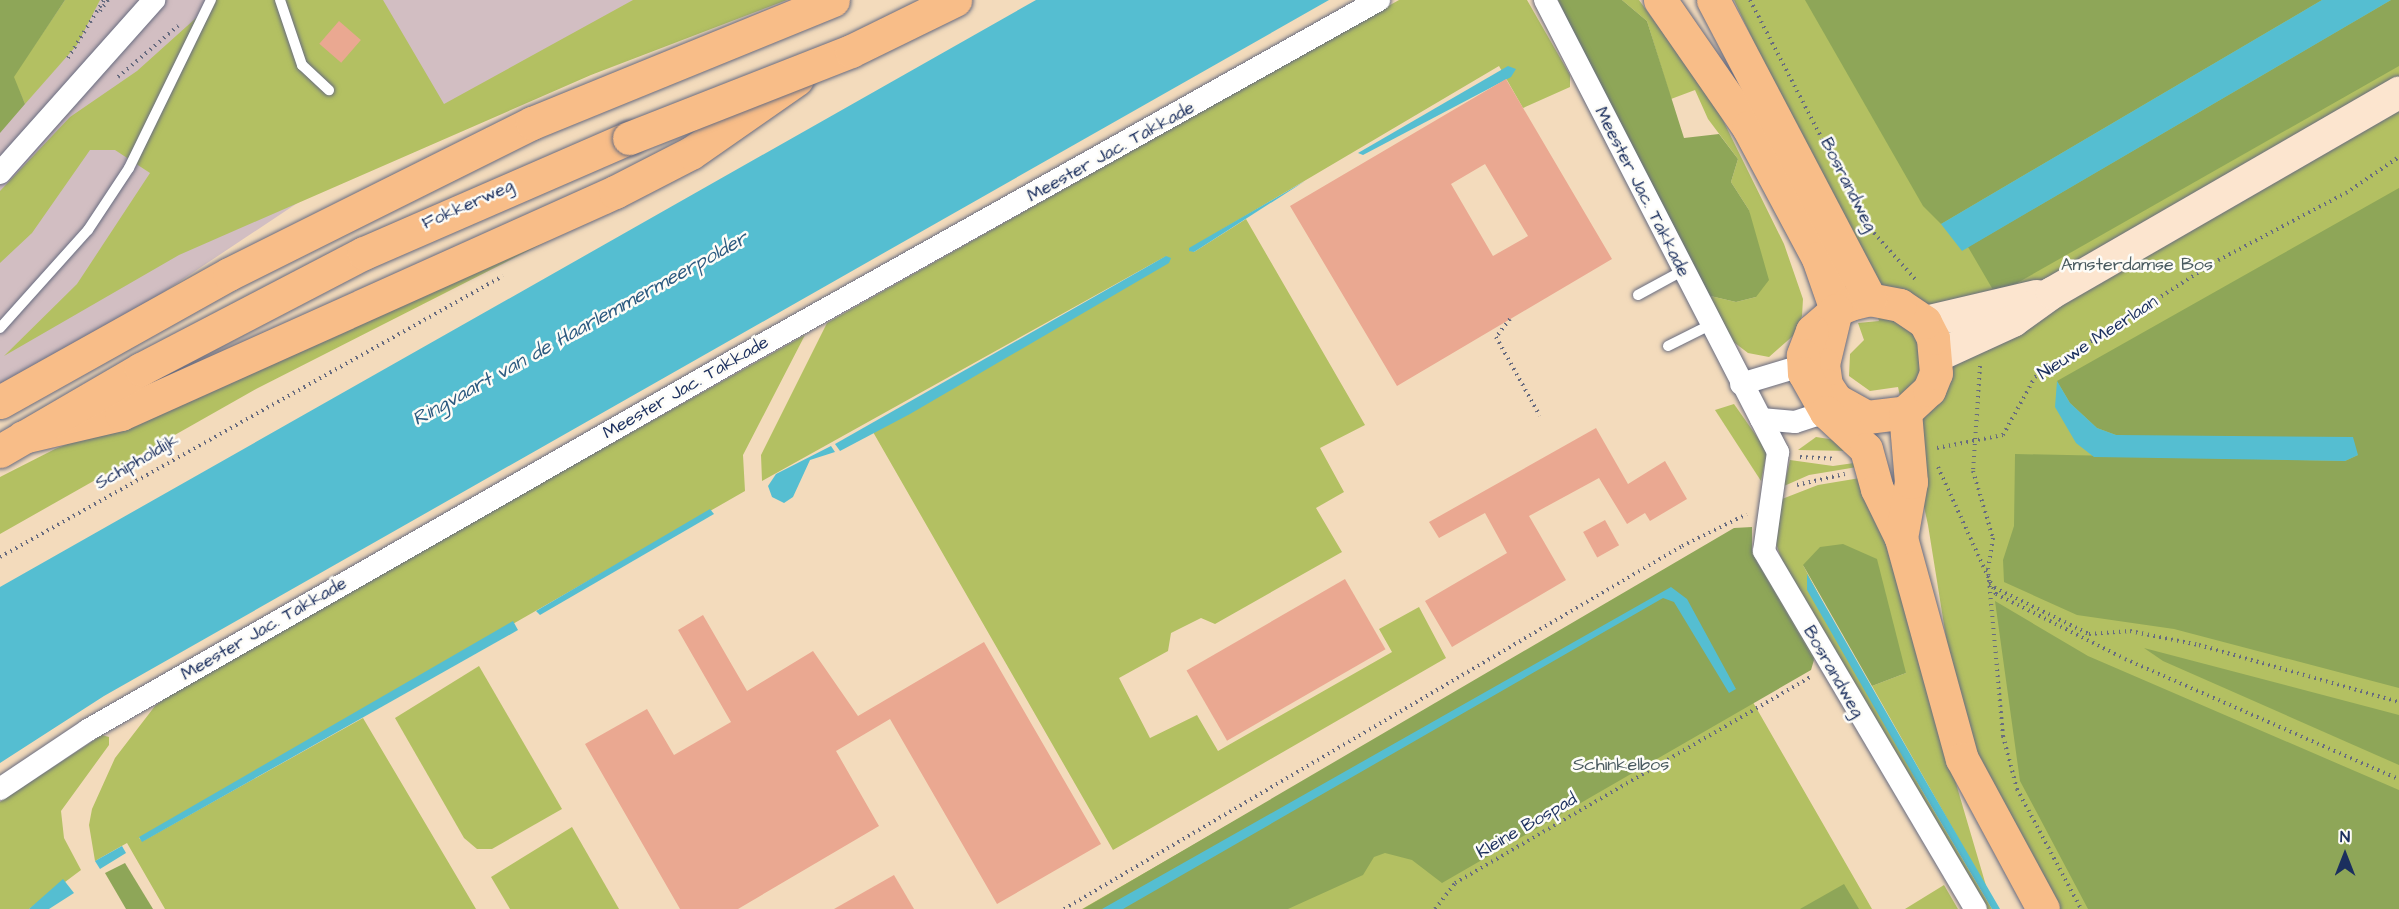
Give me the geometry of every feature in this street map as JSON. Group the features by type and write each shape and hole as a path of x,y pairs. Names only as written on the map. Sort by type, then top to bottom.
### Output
{"main road":[{"path":"0,402 229,274 532,123 833,0"},
{"path":"12,444 121,414 646,178 925,0"},
{"name":"Fokkerweg","path":"12,444 141,369 364,253 629,138 851,51 955,0"},
{"path":"1660,0 1748,127 1808,244 1828,317 1823,364 1826,385 1839,415"},
{"name":"Bosrandweg","path":"1713,0 1870,299"},
{"path":"1839,415 1867,417 1905,412 1929,390 1937,356 1925,322 1900,305 1870,299 1828,317 1807,341 1804,365 1839,415 1866,449 1872,471 1901,538 1962,759 2043,909"},
{"path":"1901,538 1910,466 1905,412"}],"street":[{"path":"0,173 154,0"},
{"name":"Meester Jac. Takkade","path":"0,789 88,730 735,360 1379,0"},
{"name":"Meester Jac. Takkade","path":"1545,0 1682,271 1761,419"},
{"path":"1937,356 1976,339 2399,93"},
{"path":"1925,322 2052,293"},
{"path":"1741,384 1804,365"},
{"path":"1761,419 1796,422 1839,415"},
{"name":"Bosrandweg","path":"1761,419 1778,452 1767,502 1764,551 1828,667 1976,909"}],"lane":[{"path":"0,328 88,230 159,116 211,0"},
{"path":"280,0 302,65 329,90"},
{"path":"1638,295 1682,271"},
{"path":"1668,346 1710,325"}],"path":[{"name":"Bosrandweg","path":"1750,0 1866,224 1921,284"},
{"name":"Nieuwe Meerlaan","path":"1974,444 2003,435 2035,377 2213,263 2346,193 2399,157"},
{"path":"1510,319 1496,337 1540,416"},
{"path":"1976,339 1980,364 1974,444 1977,497 1993,538 1989,585 2008,762 2017,789 2081,909"},
{"name":"Schipholdijk","path":"0,557 290,394"},
{"path":"1910,466 1931,465 1944,472 1989,585 1996,594 2125,659 2399,779"},
{"path":"1065,909 1682,546 1807,479 1872,471"},
{"path":"1989,585 2089,634 2130,631 2199,645 2399,702"},
{"name":"Kleine Bospad","path":"1435,909 1455,883 1828,667"}],"shaded area":[{"path":"0,0 679,0 353,166 0,401"}],"green space":[{"path":"0,0 65,0 14,77 25,104 0,133"},
{"path":"65,0 100,0 77,45 25,104 13,77"},
{"path":"216,0 383,0 444,104 633,0 787,0 591,75 179,255 4,356 77,284 150,173 115,150 90,150 32,233 0,263 0,191 70,117 137,71"},
{"path":"1399,0 1527,0 1570,75 1570,87 1523,108 1499,66 1189,249 1194,252 1246,219 1365,425 1320,448 1344,492 1316,508 1342,552 1215,624 1201,618 1171,633 1168,651 1119,678 1150,738 1197,715 1218,751 1392,652 1379,629 1419,607 1446,658 1113,850 873,432 1168,255 762,481 761,455 827,323"},
{"path":"1558,0 1622,0 1647,21 1684,138 1719,134 1738,159 1731,182 1749,210 1769,280 1756,297 1736,302 1706,295 1639,178"},
{"path":"1622,0 1639,0 1715,104 1784,244 1803,299 1802,316 1794,335 1769,357 1748,353 1731,340 1706,295 1736,302 1756,297 1749,210 1731,182 1738,159 1708,119 1695,90 1671,99 1647,21"},
{"name":"Amsterdamse Bos","path":"1734,0 2399,0 2399,909 2046,909 1966,762 1928,525 1898,387 1870,391 1849,376 1850,354 1864,340 1858,323 1879,321 1870,288"},
{"path":"1805,0 2322,0 1941,224 1923,206"},
{"path":"2391,0 2399,0 2399,66 1996,295 1968,247"},
{"path":"2399,188 2399,688 2174,629 2077,615 2004,582 2003,560 2014,526 2015,454 2345,461 2358,455 2116,435 2097,428 2070,403 2057,381"},
{"path":"575,227 256,389 0,534 0,477 55,449 243,375"},
{"path":"805,335 743,455 745,491 139,838 143,841 363,718 476,909 165,909 127,843 95,861 89,825 92,809 115,758 155,706 187,682"},
{"path":"1734,404 1767,451 1761,481 1715,410"},
{"path":"1816,437 1836,440 1852,451 1798,450"},
{"path":"1790,460 1833,466 1861,462 1863,466 1809,475 1784,486"},
{"path":"1866,477 1987,889 1872,686 1906,673 1803,565 1920,787 1992,909 1981,909 1783,565 1776,543 1782,499 1818,485"},
{"name":"Schinkelbos","path":"1752,527 1752,554 1814,660 1811,670 1442,883 1412,860 1385,853 1374,857 1363,875 1288,909 1083,909 1734,528"},
{"name":"Schinkelbos","path":"1740,530 1817,657 1750,697 1872,909 1082,909"},
{"path":"1843,544 1877,559 1906,673 1872,686 1803,565 1820,547"},
{"path":"1995,601 2088,656 2399,790 2399,909 2088,909 2020,781"},
{"path":"2144,648 2399,715 2399,765 2163,661"},
{"path":"479,666 562,809 492,849 477,849 464,838 395,718"},
{"path":"102,735 109,737 109,745 61,811 64,838 81,870 29,909 0,909 0,802"},
{"path":"572,827 619,909 510,909 491,877"},
{"path":"125,863 153,909 126,909 105,873"},
{"path":"1844,884 1859,909 1800,909"},
{"path":"1944,885 1958,909 1905,909"}],"water":[{"name":"Ringvaart van de Haarlemmermeerpolder","path":"1036,0 1329,0 104,696 0,763 0,587"},
{"path":"2322,0 2391,0 1962,251 1941,224"},
{"path":"1508,66 1516,69 1511,77 1363,155 1358,153"},
{"path":"1305,181 1194,252 1189,251 1189,248"},
{"path":"1166,256 1171,258 1169,263 910,414 840,451 835,444"},
{"path":"2057,381 2070,403 2097,428 2116,435 2353,437 2358,455 2345,461 2094,457 2076,443 2055,407"},
{"path":"831,446 835,452 810,460 793,497 784,503 772,497 768,486 776,474"},
{"path":"710,509 714,514 540,615 536,611"},
{"path":"1807,574 2000,909 1992,909 1920,787 1807,590"},
{"path":"1671,587 1687,599 1736,689 1729,693 1674,602 1663,598 1123,909 1102,909"},
{"path":"513,621 518,630 142,842 139,837"},
{"path":"122,846 126,853 100,869 95,861"},
{"path":"63,879 74,893 49,909 29,909"}],"building":[{"path":"339,21 361,40 341,63 319,44"},
{"path":"1506,79 1612,259 1397,386 1290,206","holes":["1485,164 1528,236 1493,256 1451,184"]},
{"path":"1596,428 1628,484 1665,461 1687,499 1650,521 1645,513 1627,524 1599,478 1529,516 1566,580 1452,647 1425,601 1507,553 1485,513 1439,538 1429,522"},
{"path":"1605,520 1619,545 1597,557 1583,532"},
{"path":"1345,579 1386,649 1227,741 1187,670"},
{"path":"703,615 747,691 813,651 858,716 984,642 1101,844 997,904 890,719 836,751 879,826 738,909 680,909 585,744 647,709 674,755 731,722 678,630"},
{"path":"894,875 914,909 834,909"}]}
